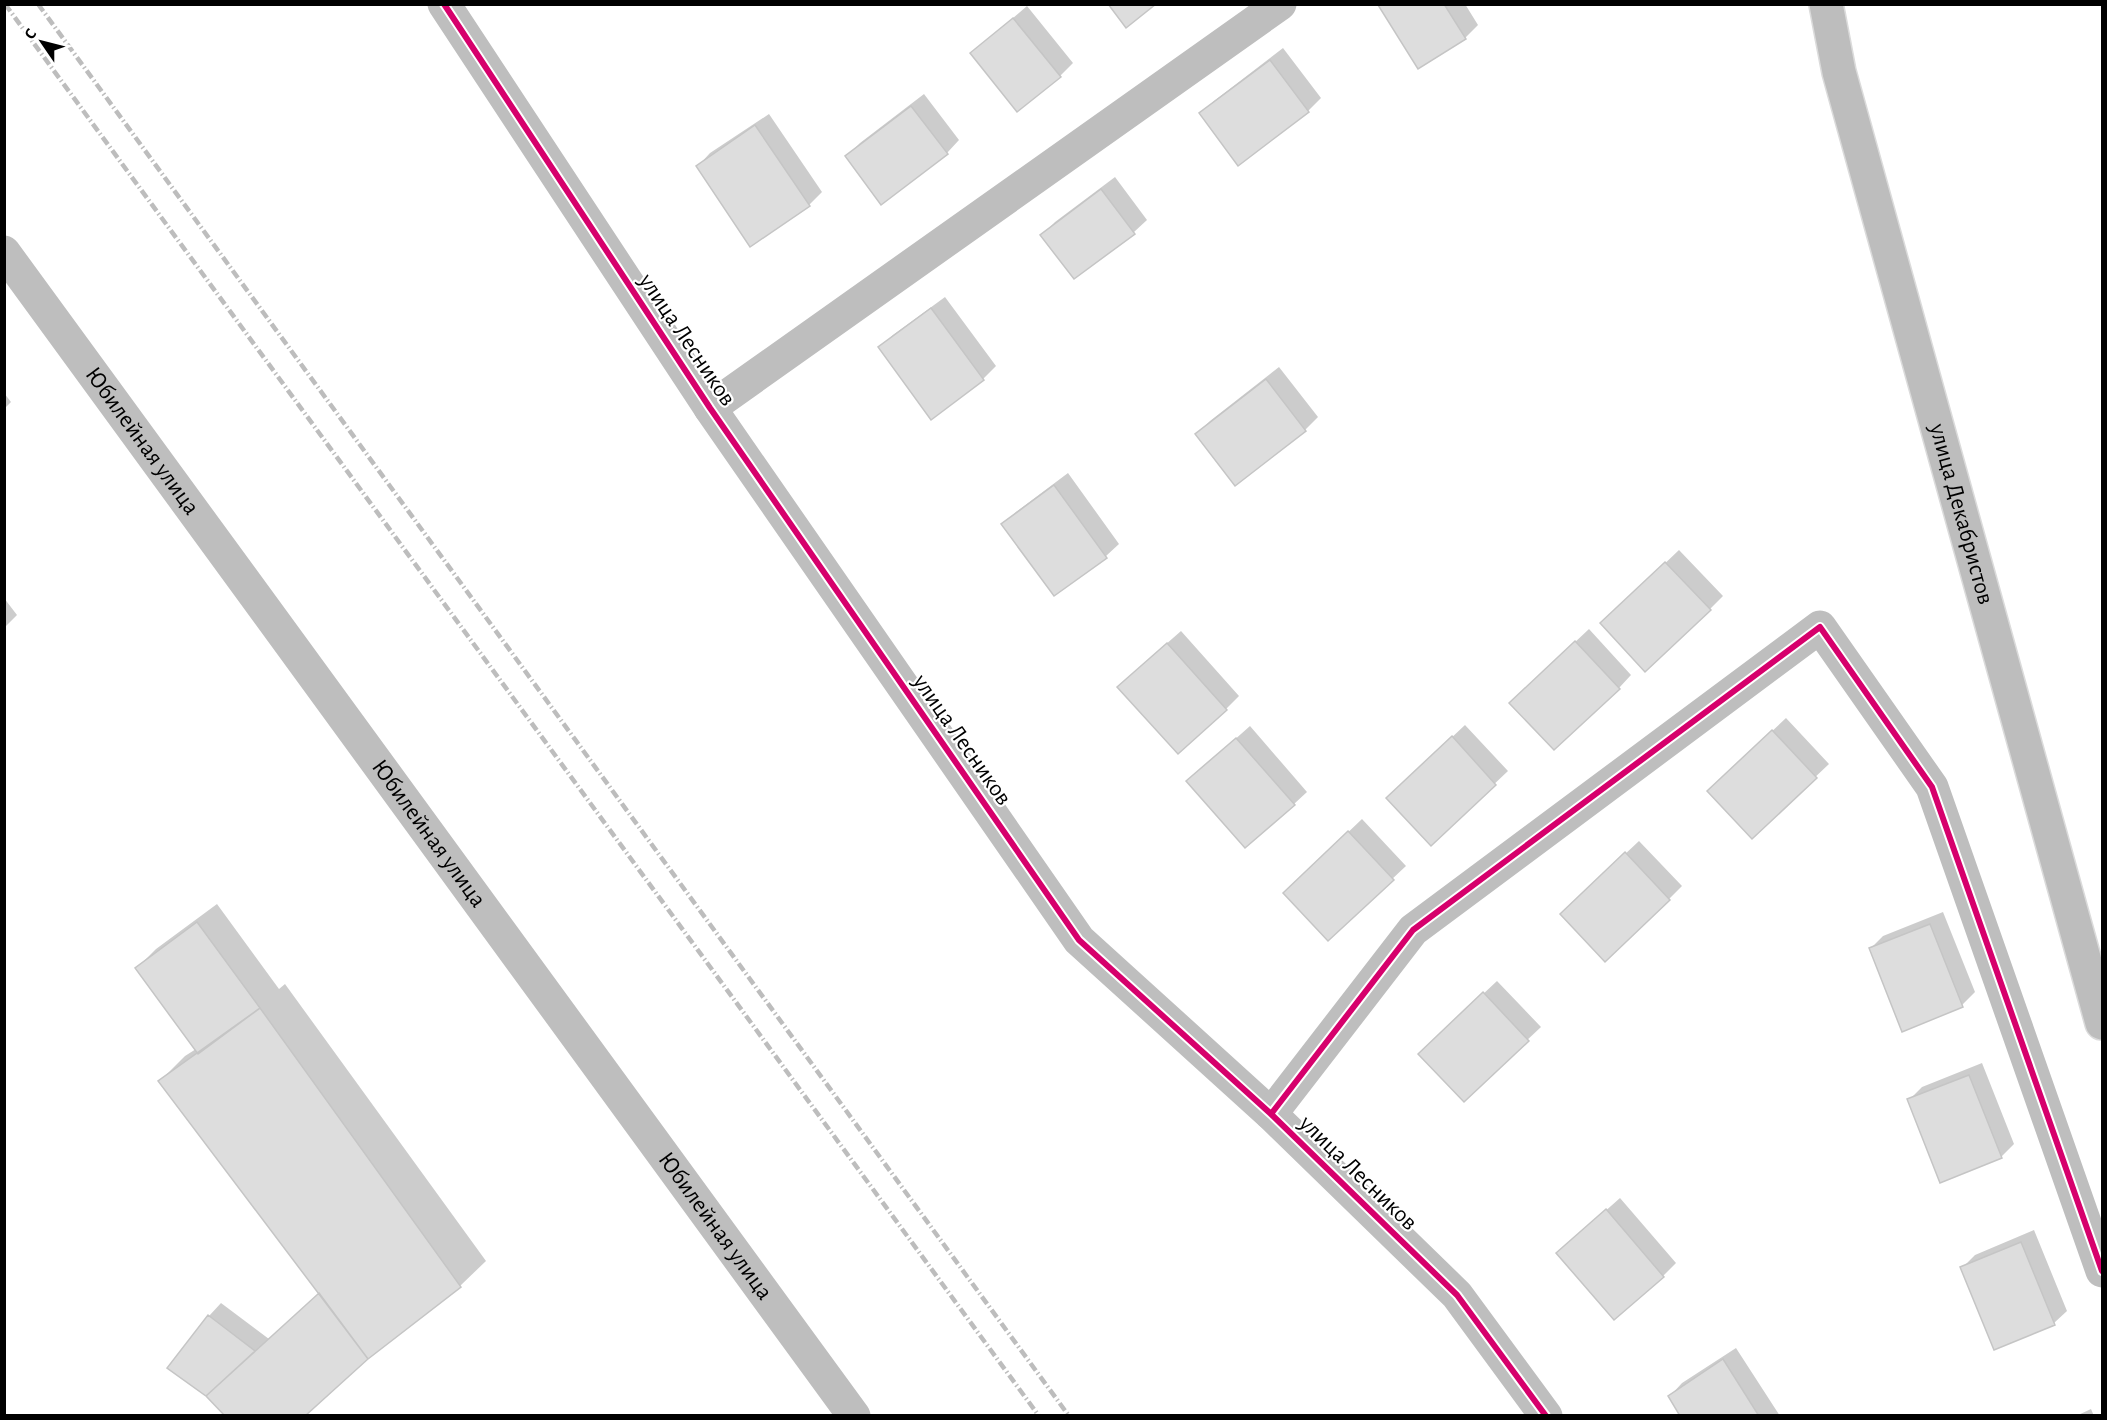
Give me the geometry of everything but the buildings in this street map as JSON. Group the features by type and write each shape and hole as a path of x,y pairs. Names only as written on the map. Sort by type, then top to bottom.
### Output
{"main road":[{"name":"улица Декабристов","path":"1826,4 1839,72 2103,1023"}],"street":[{"name":"улица Лесников","path":"444,4 710,408 1079,940 1271,1114 1457,1295 1546,1416"},
{"path":"710,408 1280,4"},
{"name":"Юбилейная улица","path":"4,252 854,1416"},
{"path":"1271,1114 1413,930 1820,627 1932,786 2103,1271"}],"railway":[{"path":"5,4 1039,1416"},
{"path":"38,4 1069,1416"}],"cycle path":[{"path":"444,4 710,408 1079,940 1271,1114 1457,1295 1546,1416"},
{"path":"1271,1114 1413,930 1820,627 1932,787 2102,1271"}]}
